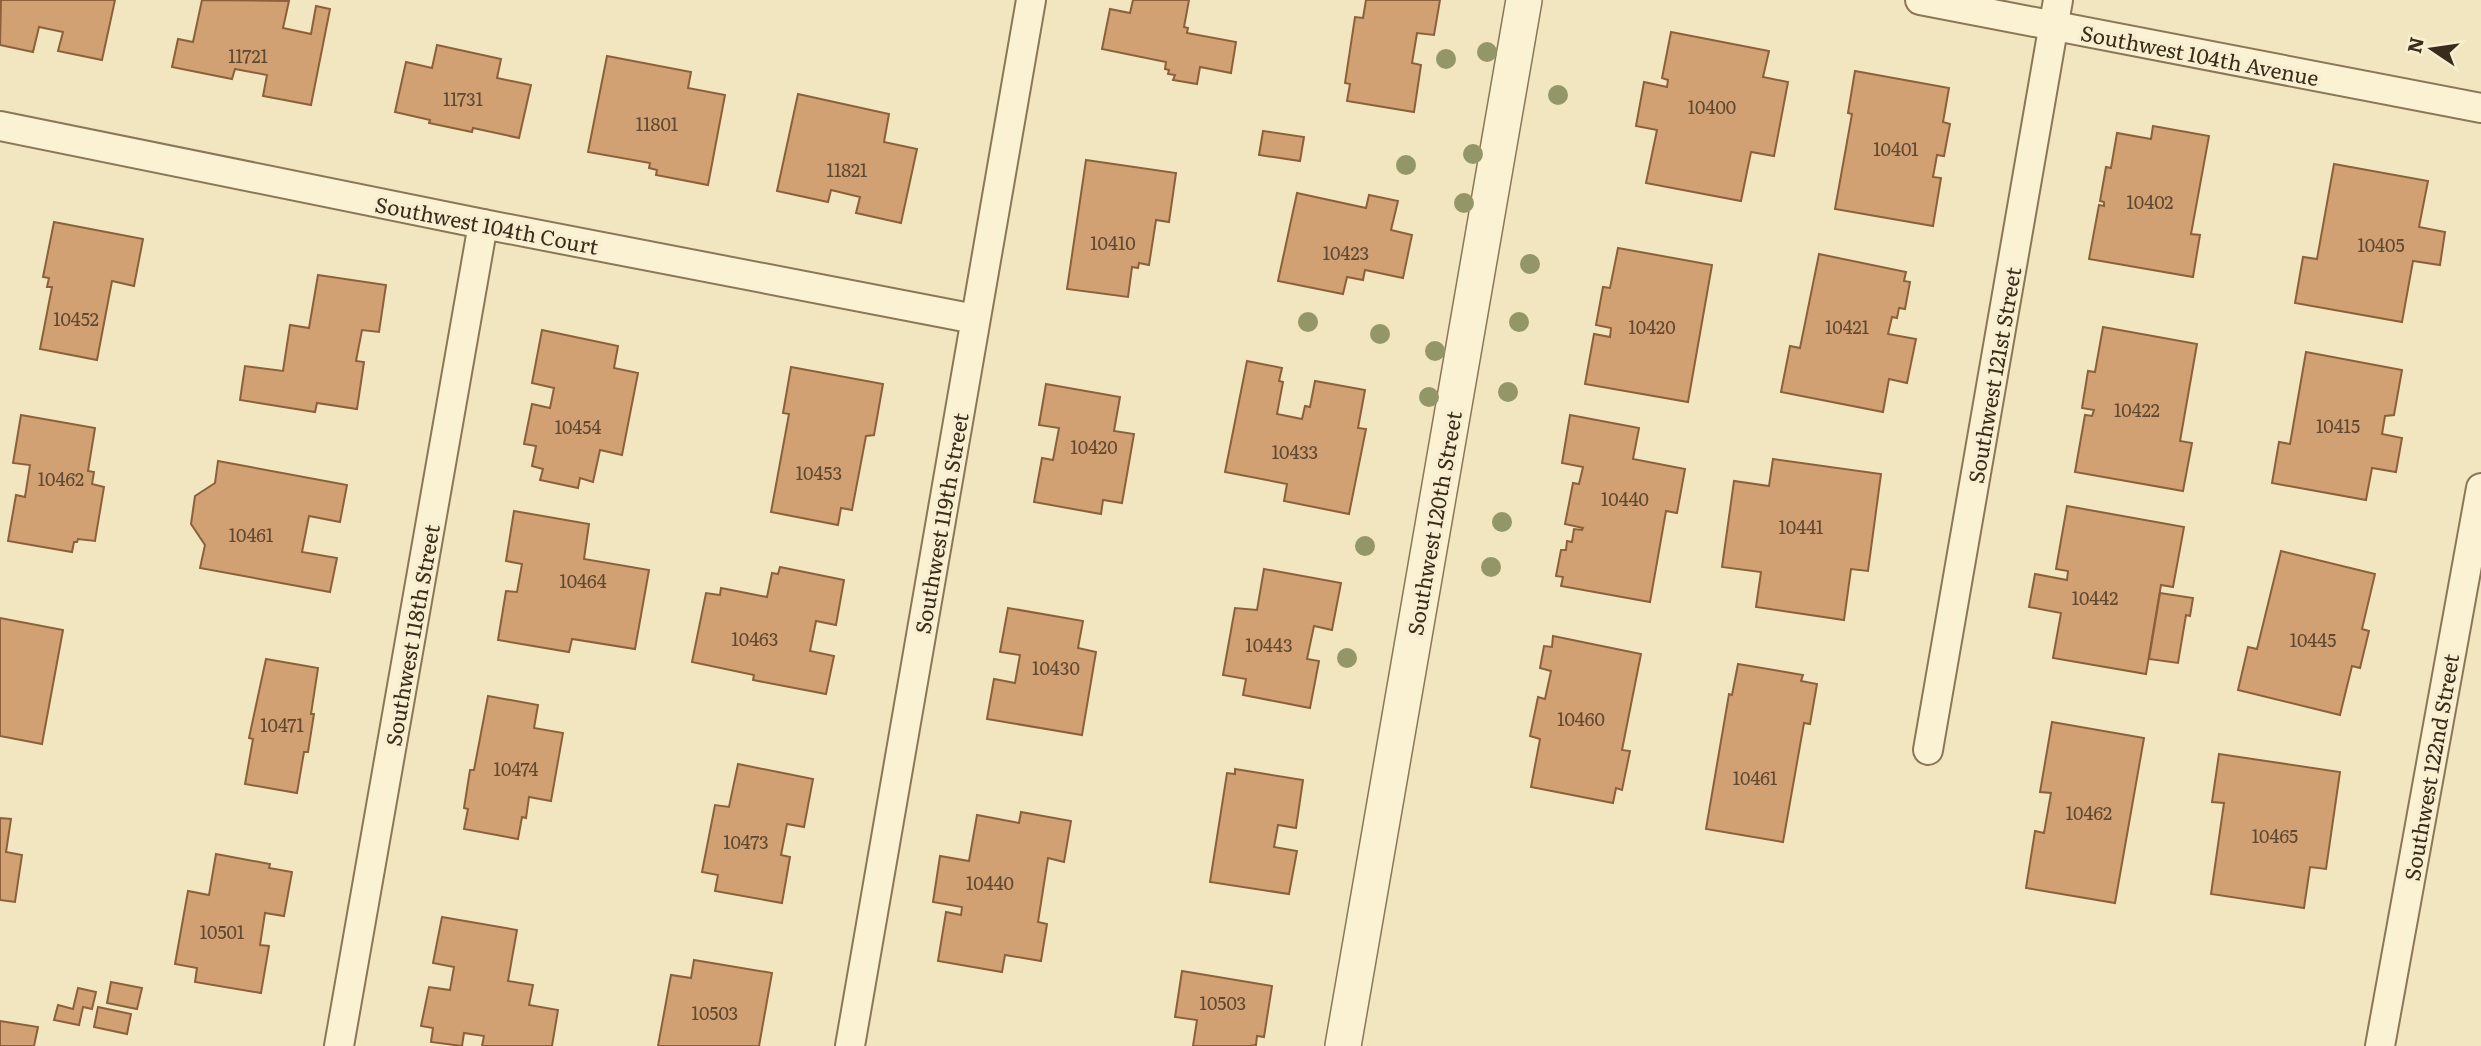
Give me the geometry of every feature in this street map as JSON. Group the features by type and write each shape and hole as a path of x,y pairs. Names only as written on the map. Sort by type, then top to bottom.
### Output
{"street":[{"name":"Southwest 119th Street","path":"850,1046 1031,0"},
{"name":"Southwest 120th Street","path":"1343,1046 1524,0"},
{"name":"Southwest 104th Avenue","path":"1920,0 2056,13 2481,108"},
{"name":"Southwest 121st Street","path":"1928,750 2056,13"},
{"name":"Southwest 104th Court","path":"0,126 483,224 975,319"},
{"name":"Southwest 118th Street","path":"339,1046 483,224"},
{"name":"Southwest 122nd Street","path":"2380,1046 2481,488"}],"building":[{"path":"1,0 115,0 102,60 58,51 63,32 39,27 33,52 0,45"},
{"path":"202,0 289,1 283,28 311,34 316,6 330,9 311,105 263,96 267,75 235,69 232,79 172,67 178,39 193,42"},
{"path":"1133,0 1189,0 1184,27 1188,28 1187,33 1236,42 1231,73 1200,67 1197,84 1173,80 1175,75 1168,74 1169,70 1165,69 1166,62 1102,49 1110,9 1130,13"},
{"path":"1366,0 1440,0 1434,35 1417,33 1412,63 1421,65 1414,112 1347,101 1350,84 1345,83 1355,17 1363,18"},
{"path":"1671,32 1769,51 1763,77 1788,82 1774,156 1751,152 1741,201 1646,183 1657,130 1636,126 1644,82 1667,87 1668,80 1662,78"},
{"path":"437,45 501,59 497,78 531,85 519,138 473,128 472,132 429,123 430,120 395,112 406,62 432,68"},
{"path":"607,56 691,72 688,88 725,95 708,185 656,175 657,170 649,168 650,163 588,152"},
{"path":"1855,71 1949,88 1943,122 1950,124 1944,156 1937,155 1933,177 1941,178 1933,226 1835,209 1852,114 1848,113"},
{"path":"798,94 889,114 884,142 917,149 901,223 856,213 860,197 831,190 828,202 777,191"},
{"path":"2153,126 2209,136 2191,234 2200,235 2193,277 2089,259 2099,205 2104,206 2104,202 2100,201 2106,167 2111,168 2117,133 2151,139"},
{"path":"1263,131 1304,137 1300,161 1259,155"},
{"path":"1086,160 1176,173 1169,222 1156,220 1149,265 1139,263 1138,268 1132,267 1128,297 1067,289"},
{"path":"2334,164 2428,181 2419,227 2445,232 2440,265 2413,261 2402,322 2295,303 2303,257 2317,259"},
{"path":"1297,193 1366,208 1369,195 1398,201 1391,230 1412,235 1403,278 1365,270 1363,280 1347,277 1343,294 1278,281"},
{"path":"54,222 143,239 134,286 112,281 97,360 40,349 52,287 47,287 49,278 43,277"},
{"path":"1618,248 1712,265 1688,402 1585,384 1594,334 1610,337 1611,328 1596,325 1603,287 1610,288"},
{"path":"1819,254 1906,272 1904,281 1910,282 1905,309 1899,308 1897,318 1892,317 1888,334 1916,339 1907,383 1889,379 1883,412 1781,392 1790,346 1800,348"},
{"path":"318,275 386,285 379,332 362,330 356,361 364,362 357,409 317,403 315,412 240,400 245,366 283,371 290,325 309,328"},
{"path":"2103,327 2197,344 2180,441 2192,443 2183,491 2075,472 2085,415 2092,416 2094,410 2082,408 2088,371 2095,372"},
{"path":"542,330 618,346 614,368 638,373 622,455 600,450 593,482 580,478 578,488 540,480 543,469 532,466 536,446 524,444 532,404 550,408 554,388 532,383"},
{"path":"2306,352 2402,370 2394,415 2385,416 2382,434 2402,438 2396,472 2372,468 2366,500 2272,483 2279,442 2290,444"},
{"path":"1247,361 1282,368 1279,381 1283,382 1277,414 1302,419 1305,406 1310,407 1315,381 1365,390 1358,428 1366,429 1349,514 1284,501 1287,484 1225,472"},
{"path":"791,367 883,384 874,435 866,436 852,510 841,508 838,525 771,512 789,414 783,413"},
{"path":"1046,384 1120,397 1114,431 1134,434 1122,503 1103,500 1101,514 1034,502 1042,458 1053,460 1059,428 1039,425"},
{"path":"21,415 95,428 88,471 94,472 92,484 104,487 95,541 78,539 74,542 72,552 8,541 16,495 25,497 30,465 13,463"},
{"path":"1570,415 1639,428 1633,459 1685,469 1677,513 1666,511 1650,602 1561,586 1563,577 1556,576 1561,550 1566,550 1567,541 1572,542 1574,529 1583,528 1565,524 1573,483 1579,484 1583,467 1562,463"},
{"path":"1773,459 1881,474 1868,571 1851,569 1844,620 1756,607 1761,572 1722,567 1734,481 1769,486"},
{"path":"218,461 347,485 340,522 309,516 302,552 337,558 330,592 200,568 205,545 191,524 195,496 215,483"},
{"path":"2067,506 2184,527 2173,587 2161,585 2146,674 2053,658 2061,613 2029,607 2035,574 2067,580 2068,571 2056,569"},
{"path":"514,511 589,524 584,559 649,570 635,649 572,639 569,652 498,640 506,591 517,592 522,564 506,561"},
{"path":"2281,551 2375,574 2362,629 2369,631 2360,668 2352,666 2340,715 2238,690 2248,647 2257,649"},
{"path":"780,567 844,580 836,625 816,621 810,651 834,656 826,694 753,680 754,675 692,662 706,593 720,595 721,588 767,597 772,573 778,574"},
{"path":"1264,569 1341,583 1332,630 1314,626 1307,659 1319,661 1310,708 1243,695 1246,679 1223,675 1235,608 1257,610"},
{"path":"2160,593 2193,598 2190,616 2186,615 2178,663 2149,659"},
{"path":"1008,608 1083,621 1078,648 1096,652 1082,735 987,719 994,679 1015,683 1020,655 1000,652"},
{"path":"0,618 63,630 42,744 0,736"},
{"path":"1553,636 1641,654 1622,750 1630,751 1622,790 1616,788 1613,803 1531,787 1540,739 1530,736 1538,697 1545,699 1551,671 1540,668 1544,646 1552,647"},
{"path":"266,659 318,668 308,752 304,752 297,793 245,784 253,739 249,738"},
{"path":"1738,664 1803,675 1801,681 1817,684 1810,724 1804,723 1783,842 1706,829 1729,694 1732,695"},
{"path":"488,696 538,705 534,728 563,733 551,801 529,797 526,818 522,817 518,839 464,829 468,809 464,808 470,770 474,770"},
{"path":"2052,722 2144,738 2115,903 2026,888 2035,831 2044,833 2051,793 2040,792"},
{"path":"2219,754 2340,772 2326,869 2310,867 2304,908 2211,894 2224,803 2212,802"},
{"path":"738,764 813,779 804,827 787,824 781,855 790,857 782,903 715,891 718,875 702,872 715,805 729,807"},
{"path":"1235,769 1303,780 1296,828 1278,825 1274,847 1297,851 1289,894 1210,882 1227,773 1235,774"},
{"path":"1021,812 1071,821 1064,862 1048,858 1038,922 1047,924 1041,961 1005,955 1002,972 938,961 946,912 961,915 962,907 933,902 940,856 969,861 977,815 1019,823"},
{"path":"0,818 11,819 6,852 22,855 15,902 0,900"},
{"path":"216,854 270,864 269,868 292,872 284,916 265,913 260,945 269,946 261,993 195,982 197,968 175,964 188,891 209,895"},
{"path":"442,917 517,930 508,981 533,985 529,1005 558,1010 552,1046 482,1046 484,1036 464,1033 462,1046 431,1042 433,1028 421,1026 429,987 450,990 454,967 433,963"},
{"path":"694,960 772,973 759,1046 658,1046 671,975 691,978"},
{"path":"1182,971 1272,986 1264,1037 1257,1036 1256,1045 1250,1046 1193,1046 1197,1020 1175,1017"},
{"path":"111,982 142,988 137,1009 107,1003"},
{"path":"78,988 96,992 92,1009 83,1007 79,1025 54,1020 58,1005 73,1009"},
{"path":"98,1007 131,1014 127,1034 94,1027"},
{"path":"0,1021 38,1027 34,1046 0,1046"}]}
